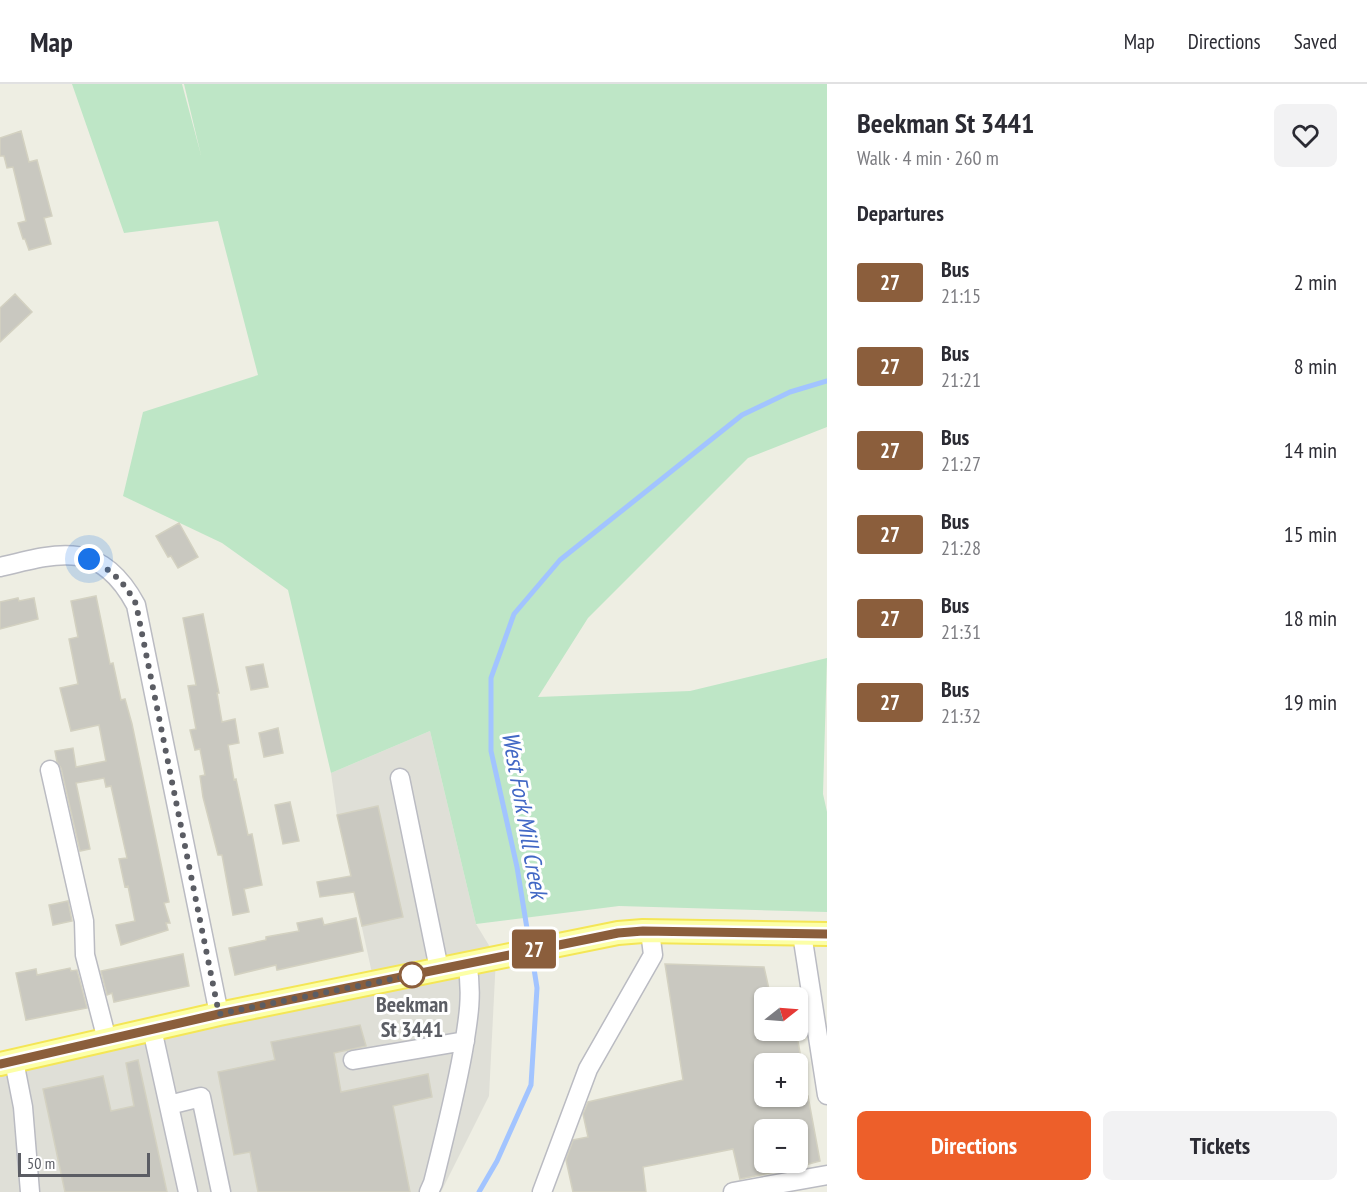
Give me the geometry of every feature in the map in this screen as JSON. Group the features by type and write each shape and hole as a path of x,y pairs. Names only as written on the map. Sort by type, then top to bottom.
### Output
{"main road":[{"path":"7,1063 219,1014 618,933 650,931 827,934"}],"street":[{"path":"0,567 56,554 89,559 104,566 117,577 136,604 219,1014"},
{"path":"50,770 84,921 85,955 107,1040"},
{"path":"400,778 439,969"},
{"path":"542,1192 588,1069 653,955 650,931"},
{"path":"802,934 827,1095"},
{"path":"429,1192 458,1079 471,1006 471,982 467,963"},
{"path":"152,1029 188,1192"},
{"path":"353,1060 465,1041"},
{"path":"7,1063 23,1107 30,1192"},
{"path":"169,1104 201,1097 221,1192"},
{"path":"733,1192 827,1175"}],"shaded area":[{"path":"430,731 476,924 496,957 489,1096 441,1192 0,1192 0,1064 374,982 337,815 331,773"}],"green space":[{"path":"72,84 182,84 201,155 184,84 827,84 827,427 748,458 588,618 538,697 690,691 827,658 823,794 827,812 827,912 619,906 476,924 430,731 331,773 288,590 222,543 123,496 143,412 258,375 218,221 124,233"}],"building":[{"path":"21,131 29,162 37,160 52,216 44,218 51,244 29,250 18,223 26,221 13,167 7,168 4,156 0,156 0,138"},
{"path":"15,294 32,312 0,342 0,308"},
{"path":"179,523 198,557 178,568 171,556 168,557 156,536"},
{"path":"96,596 110,664 113,663 121,700 125,699 132,724 169,902 164,903 170,923 166,923 168,930 121,945 116,925 135,921 128,886 125,887 119,859 127,858 111,786 106,787 104,778 76,783 90,849 80,851 55,751 73,748 76,767 106,761 99,725 71,731 60,688 78,684 69,639 78,637 71,601"},
{"path":"18,598 19,601 34,598 38,619 0,629 0,602"},
{"path":"203,614 219,693 217,693 222,722 235,719 239,743 228,745 234,780 236,779 248,835 252,834 262,885 244,889 249,912 233,915 222,855 218,855 203,797 200,776 205,775 200,749 195,750 190,730 196,729 188,686 196,685 183,618"},
{"path":"263,664 268,687 251,690 246,667"},
{"path":"278,728 283,753 264,757 259,733"},
{"path":"290,802 299,841 283,844 275,805"},
{"path":"378,806 403,917 362,926 354,892 320,897 317,882 351,876 337,815"},
{"path":"68,901 72,921 53,925 49,905"},
{"path":"322,918 324,925 356,918 363,951 277,970 276,965 235,975 229,948 266,940 266,937 299,931 297,923"},
{"path":"183,954 189,986 114,1002 112,993 107,995 101,971"},
{"path":"665,964 764,967 769,987 754,987 754,1041 798,1041 800,1053 754,1053 754,1107 808,1107 808,1096 820,1161 808,1164 808,1119 754,1119 754,1173 769,1173 740,1179 733,1149 643,1167 646,1192 573,1192 566,1160 573,1140 588,1137 583,1114 588,1102 683,1080"},
{"path":"70,968 71,971 77,970 87,1008 26,1020 16,973 36,969 37,975"},
{"path":"360,1025 366,1046 334,1053 341,1092 428,1074 432,1097 393,1106 410,1192 258,1192 250,1152 234,1155 218,1072 275,1060 271,1042"},
{"path":"138,1060 167,1192 65,1192 43,1089 103,1076 111,1111 134,1106 126,1063"}],"waterway":[{"name":"West Fork Mill Creek","path":"530,947 517,867 491,751 491,678 514,614 560,560 742,415 790,392 827,381"},
{"name":"West Fork Mill Creek","path":"479,1192 497,1161 531,1085 537,988 532,956"}],"bus line":[{"name":"27","path":"0,1064 219,1014 618,933 643,931 827,934"}],"place":[{"name":"Beekman St 3441","path":"412,975"}],"route":[{"path":"89,559 104,566 117,577 136,604 219,1014 417,974 412,975"}]}
